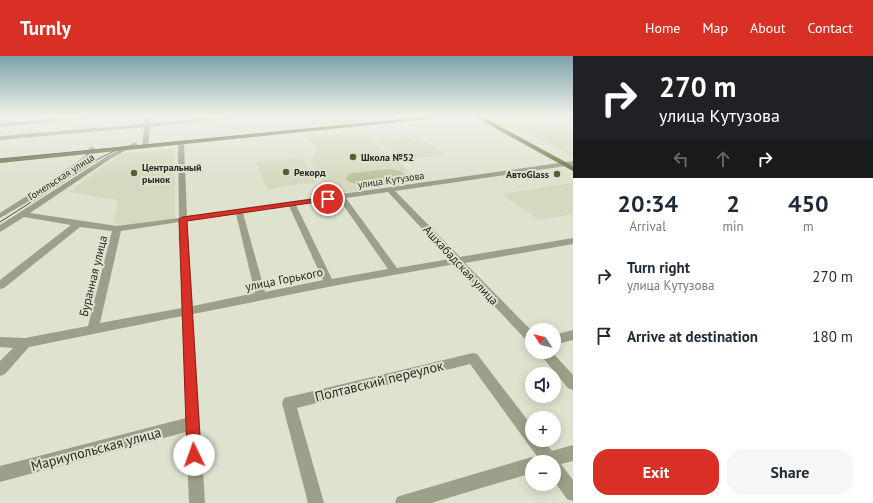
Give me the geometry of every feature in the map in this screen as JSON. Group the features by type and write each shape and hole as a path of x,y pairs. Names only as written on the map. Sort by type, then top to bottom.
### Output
{"main road":[{"path":"0,157 124,149 145,145 224,137"},
{"path":"0,161 135,144 181,144 224,137"},
{"path":"515,137 573,169"}],"street":[{"path":"0,138 13,137"},
{"path":"145,145 146,137"},
{"name":"Гомельская улица","path":"0,229 124,149 135,144"},
{"path":"181,144 183,219 197,503"},
{"name":"Гомельская улица","path":"0,216 50,185 88,157 91,150"},
{"name":"улица Кутузова","path":"22,214 78,224 117,228 239,212 573,163"},
{"name":"Ашхабадская улица","path":"390,190 525,332"},
{"path":"341,197 395,272"},
{"path":"292,204 329,283"},
{"path":"239,212 261,296"},
{"path":"0,285 78,224"},
{"name":"Буранная улица","path":"93,329 117,228"},
{"name":"улица Горького","path":"0,342 25,343 329,283 573,241"},
{"path":"561,338 573,335"},
{"path":"0,370 25,343"},
{"name":"Полтавский переулок","path":"316,503 289,403 473,358 525,428"},
{"path":"550,359 573,384"},
{"name":"Мариупольская улица","path":"0,474 193,424"},
{"path":"561,458 573,452"},
{"path":"403,503 525,467"},
{"name":"Полтавский переулок","path":"561,478 573,493"}],"shaded area":[{"name":"Школа №52","path":"370,137 420,181 333,194 311,163 318,151 308,138"},
{"path":"405,137 430,144 446,155 400,160 377,140"},
{"path":"534,137 573,137 573,157"},
{"name":"Центральный рынок","path":"174,149 175,218 118,227 114,223 118,200 69,192 121,154"},
{"name":"Рекорд","path":"301,157 318,182 267,189 256,162"},
{"path":"389,169 400,171 405,175 405,178 393,183 375,185 357,184 346,179 348,175 352,173"},
{"path":"573,183 573,214 540,220 501,194"}],"tram line":[{"path":"0,159 228,137"},
{"path":"0,222 100,158 114,151"}],"place":[{"name":"Школа №52","path":"353,157"},
{"name":"Рекорд","path":"286,172"},
{"name":"Центральный рынок","path":"134,173"},
{"name":"АвтоGlass","path":"557,174"}],"route":[{"path":"194,455 183,219 328,199"}]}
